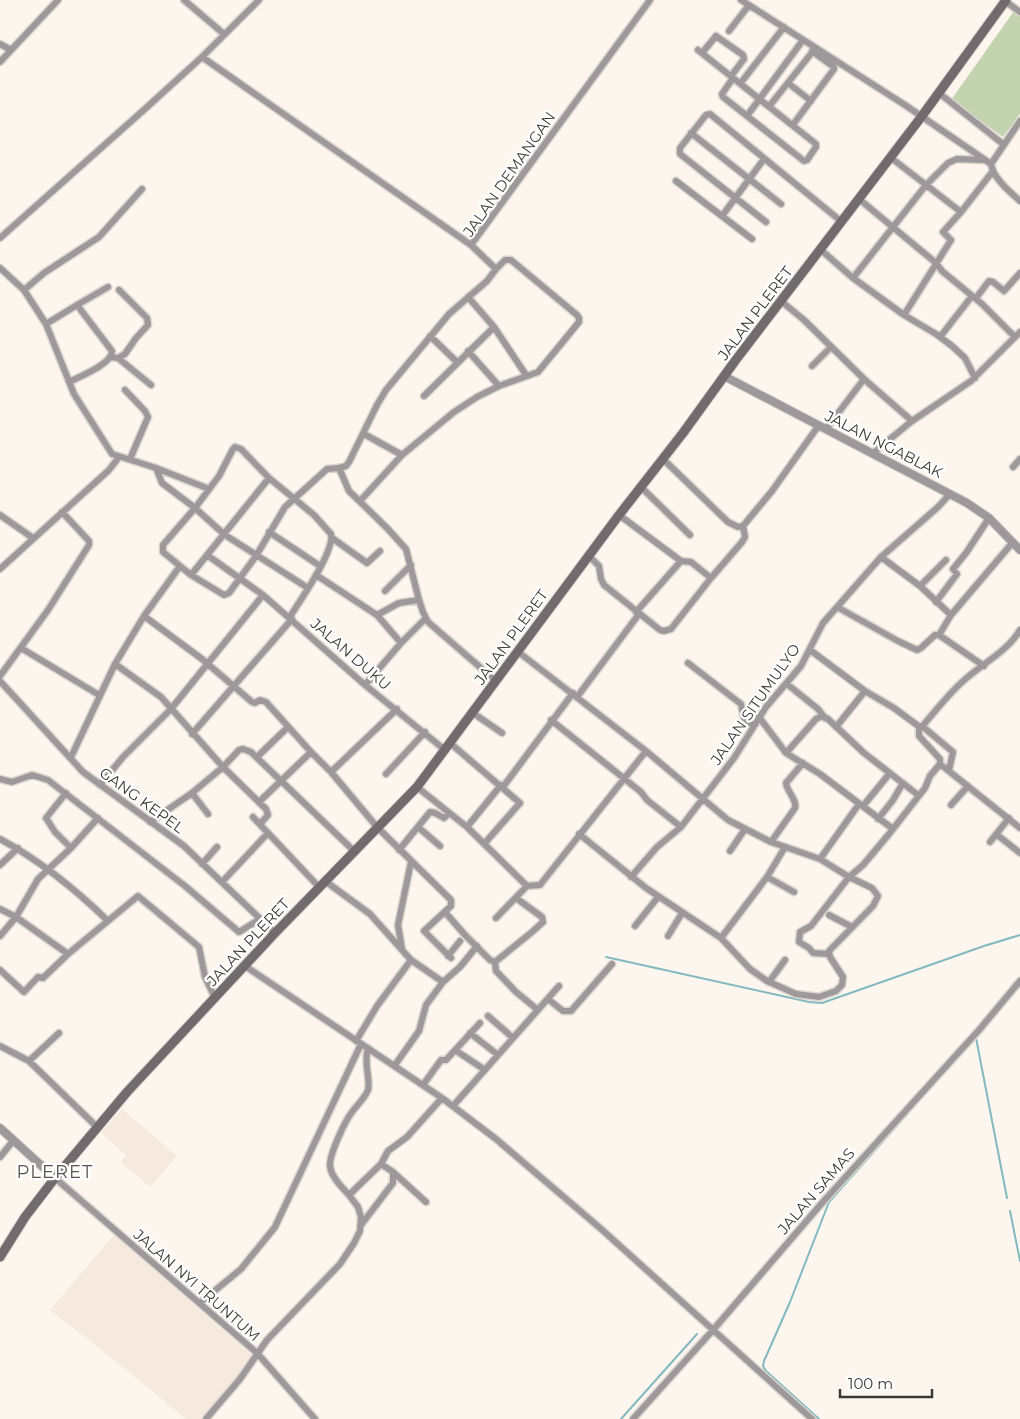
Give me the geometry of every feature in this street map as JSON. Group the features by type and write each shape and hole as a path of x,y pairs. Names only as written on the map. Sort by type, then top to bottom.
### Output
{"main road":[{"name":"JALAN PLERET","path":"0,1257 25,1216 97,1127 275,933 417,787 588,555 663,459 724,376 824,252 842,222 893,160 938,93 1005,1"}],"street":[{"path":"184,0 224,34"},
{"name":"JALAN DEMANGAN","path":"496,270 471,245 650,0"},
{"path":"741,0 803,40 834,67 795,122"},
{"path":"0,62 55,1"},
{"path":"0,238 202,57 254,1"},
{"path":"1005,1 1020,12"},
{"path":"729,31 749,4"},
{"path":"743,80 784,27"},
{"path":"732,77 700,51 716,36 743,55 744,59 732,77 721,96 804,161 807,160 816,148 816,144 732,77"},
{"path":"747,116 803,40"},
{"path":"0,44 10,50"},
{"path":"771,104 814,50"},
{"path":"814,50 923,117 984,160 1009,191 1020,201"},
{"path":"202,57 471,245"},
{"path":"788,83 811,101"},
{"path":"938,93 1003,144"},
{"path":"766,222 680,154 680,148 706,115 710,114 842,222"},
{"path":"904,315 936,263 953,242 943,233 961,212 992,168 1003,144 1020,121"},
{"path":"691,133 781,204"},
{"path":"722,216 764,159"},
{"path":"893,160 961,212"},
{"path":"853,278 926,185 948,163 954,160 984,160"},
{"path":"676,181 752,239"},
{"path":"24,290 44,273 100,237 142,189"},
{"path":"861,201 936,263 942,272 974,297 1015,337"},
{"path":"824,252 853,278 904,315 940,337 965,358 975,378"},
{"path":"360,501 402,456 454,412 499,386 540,370 579,322 579,318 511,260 505,260 487,281 453,310 386,390 348,464 344,468 327,469 294,498 279,516 256,556 229,593 224,595 191,575 163,552 162,548 219,476 231,451 235,447 241,449 269,478 294,498 329,530 332,538 367,563 380,551"},
{"path":"0,268 24,290 46,324 79,403 112,454 156,468 209,489"},
{"path":"940,337 989,281 1004,291 1020,273"},
{"path":"46,324 108,287"},
{"path":"69,382 115,357 125,354 148,325 147,318 119,290"},
{"path":"468,297 494,327 526,375"},
{"path":"784,303 864,379 912,421"},
{"path":"77,305 112,350 115,357 151,385"},
{"path":"424,396 494,327"},
{"path":"873,453 912,421 975,378 1020,332"},
{"path":"430,336 457,362"},
{"path":"812,366 831,347"},
{"path":"468,351 499,386"},
{"name":"JALAN NGABLAK","path":"724,376 967,503 988,518 1020,550"},
{"path":"742,526 864,379"},
{"path":"125,390 146,412 148,417 130,459"},
{"path":"364,434 402,456"},
{"path":"0,569 109,470 119,457"},
{"path":"663,459 728,522 742,526"},
{"path":"1013,467 1020,459"},
{"path":"156,468 162,483 195,508 224,534 308,588"},
{"path":"338,468 346,487 404,546 426,618 436,630 496,681"},
{"path":"191,575 269,478"},
{"path":"641,487 690,535"},
{"name":"JALAN SITUMULYO","path":"631,876 657,847 681,827 703,799 734,758 759,716 802,666 820,627 881,557 938,507 950,494"},
{"path":"0,676 75,569 89,545 89,541 62,512"},
{"path":"619,515 681,561 691,562 711,578"},
{"path":"0,516 33,538"},
{"path":"936,602 957,574 953,569 966,553 988,518"},
{"path":"588,555 597,564 600,580 604,585 660,630 667,631 671,629 742,542 745,537 742,526"},
{"path":"269,532 320,566"},
{"path":"192,734 234,687 290,618 316,575 332,538"},
{"path":"837,607 917,650 935,635 939,635 950,616 1013,542"},
{"name":"JALAN DUKU","path":"207,555 263,595 365,685 425,732 502,786 520,803 484,844"},
{"path":"881,557 920,586 950,616"},
{"path":"920,586 946,560"},
{"path":"467,827 502,786 551,720 575,695 681,561"},
{"path":"385,591 411,565"},
{"path":"71,757 114,664 144,616 180,566"},
{"path":"316,575 377,615 401,643"},
{"path":"100,785 123,757 171,709 263,595"},
{"path":"377,615 399,603 419,600"},
{"path":"144,616 208,663 252,702 255,703 260,700 266,702 311,752 332,772 377,827 451,900 451,906 424,931 450,957 460,941"},
{"path":"365,685 401,643 426,618"},
{"path":"829,954 813,953 809,948 798,942 801,932 812,926 849,877 863,865 893,829 925,788 930,776 940,764 940,759 918,733 953,691 968,676 984,666 1008,645 1020,630"},
{"path":"939,635 984,666"},
{"path":"21,648 99,694"},
{"path":"810,650 865,691 922,727 953,752 949,770"},
{"path":"518,651 646,751 728,820 771,842 820,859 849,877 872,888 878,896 874,906 831,948 829,954 844,981 836,990 827,995 811,996 796,994 769,982 750,969 722,938 658,897 580,834"},
{"path":"688,663 741,704 744,718 754,726"},
{"path":"114,664 161,697 192,734 266,809 268,815 260,824"},
{"name":"GANG KEPEL","path":"0,681 83,772 184,846 275,933"},
{"path":"787,684 818,709 825,718 864,753 918,795"},
{"path":"836,727 865,691"},
{"path":"332,772 397,709"},
{"path":"473,713 502,733"},
{"path":"759,716 786,753 820,774 893,829"},
{"path":"786,753 816,719 822,716 825,718"},
{"path":"551,720 644,794 646,800 681,827"},
{"path":"256,757 288,727"},
{"path":"386,774 425,732"},
{"path":"150,822 223,767 235,752 240,749 250,752 256,757 354,851"},
{"path":"496,918 527,886 540,884 646,751"},
{"path":"259,802 311,752"},
{"path":"771,842 795,808 795,803 786,783 803,763"},
{"path":"940,764 1020,828"},
{"path":"820,859 861,805 890,773"},
{"path":"0,779 12,782 28,775 48,780 185,886 239,932 260,918"},
{"path":"878,819 903,783"},
{"path":"951,805 968,786"},
{"path":"417,787 467,827 527,886"},
{"path":"192,792 208,814"},
{"path":"66,793 46,818 55,832 71,848"},
{"path":"399,850 430,812 444,818 449,813"},
{"path":"253,816 268,834 322,884 366,911 411,960 443,982"},
{"path":"0,936 16,917 38,879 71,848 98,818"},
{"path":"990,842 1009,818"},
{"path":"418,827 440,846"},
{"path":"730,851 745,829"},
{"path":"222,882 268,834"},
{"path":"996,834 1020,853"},
{"path":"0,838 48,869 90,903 107,920"},
{"path":"202,864 217,847"},
{"path":"722,938 767,877 785,847"},
{"path":"0,865 18,848"},
{"path":"403,952 398,925 411,862"},
{"path":"767,877 794,892"},
{"path":"0,970 24,992 38,977 44,978 68,954 135,896 139,896 199,947 205,977 215,998"},
{"path":"635,926 658,897"},
{"path":"495,962 543,922 542,917 516,898"},
{"path":"0,909 16,917 68,954"},
{"path":"445,912 465,936 490,960 495,962"},
{"path":"668,936 682,913"},
{"path":"829,915 852,927"},
{"path":"395,1065 416,1034 426,1005 443,982 460,967 477,946"},
{"path":"200,1303 241,1270 275,1227 358,1043 377,1006 411,960"},
{"path":"769,982 785,960"},
{"path":"495,962 496,971 516,992 538,1010"},
{"path":"548,999 564,1011 571,1011 612,964"},
{"path":"245,966 358,1043 395,1065 453,1106 506,1148 593,1222 812,1419"},
{"name":"JALAN SAMAS","path":"632,1419 713,1330 822,1203 1020,981"},
{"path":"453,1106 559,986"},
{"path":"488,1016 514,1038"},
{"path":"423,1085 441,1060 446,1060 480,1023"},
{"path":"30,1061 59,1033"},
{"path":"470,1033 498,1055"},
{"path":"0,1046 30,1061 97,1127"},
{"path":"206,1419 240,1379 267,1340 340,1264 358,1236 361,1225 360,1212 330,1167 331,1159 347,1119 367,1092 369,1085 366,1064 368,1048"},
{"path":"455,1050 485,1070"},
{"path":"349,1195 381,1164 388,1151 407,1137 442,1098"},
{"path":"0,1128 55,1178"},
{"path":"0,1158 14,1141"},
{"path":"381,1164 426,1202"},
{"path":"361,1225 393,1182 392,1172"},
{"name":"JALAN NYI TRUNTUM","path":"55,1178 257,1353 315,1419"}],"shaded area":[{"path":"122,1109 177,1156 150,1187 121,1162 126,1155 101,1133"},
{"path":"114,1235 253,1357 201,1419 186,1419 50,1310"}],"green space":[{"path":"1014,11 1020,15 1020,114 1003,137 951,100"}],"waterway":[{"path":"606,957 809,1002 822,1003 1020,935"},
{"path":"976,1038 1007,1198"},
{"path":"819,1419 766,1371 763,1366 764,1361 790,1302 829,1202 941,1076"},
{"path":"1010,1211 1020,1261"},
{"path":"621,1419 697,1334"}],"district":[{"name":"PLERET","path":"55,1172"}]}
